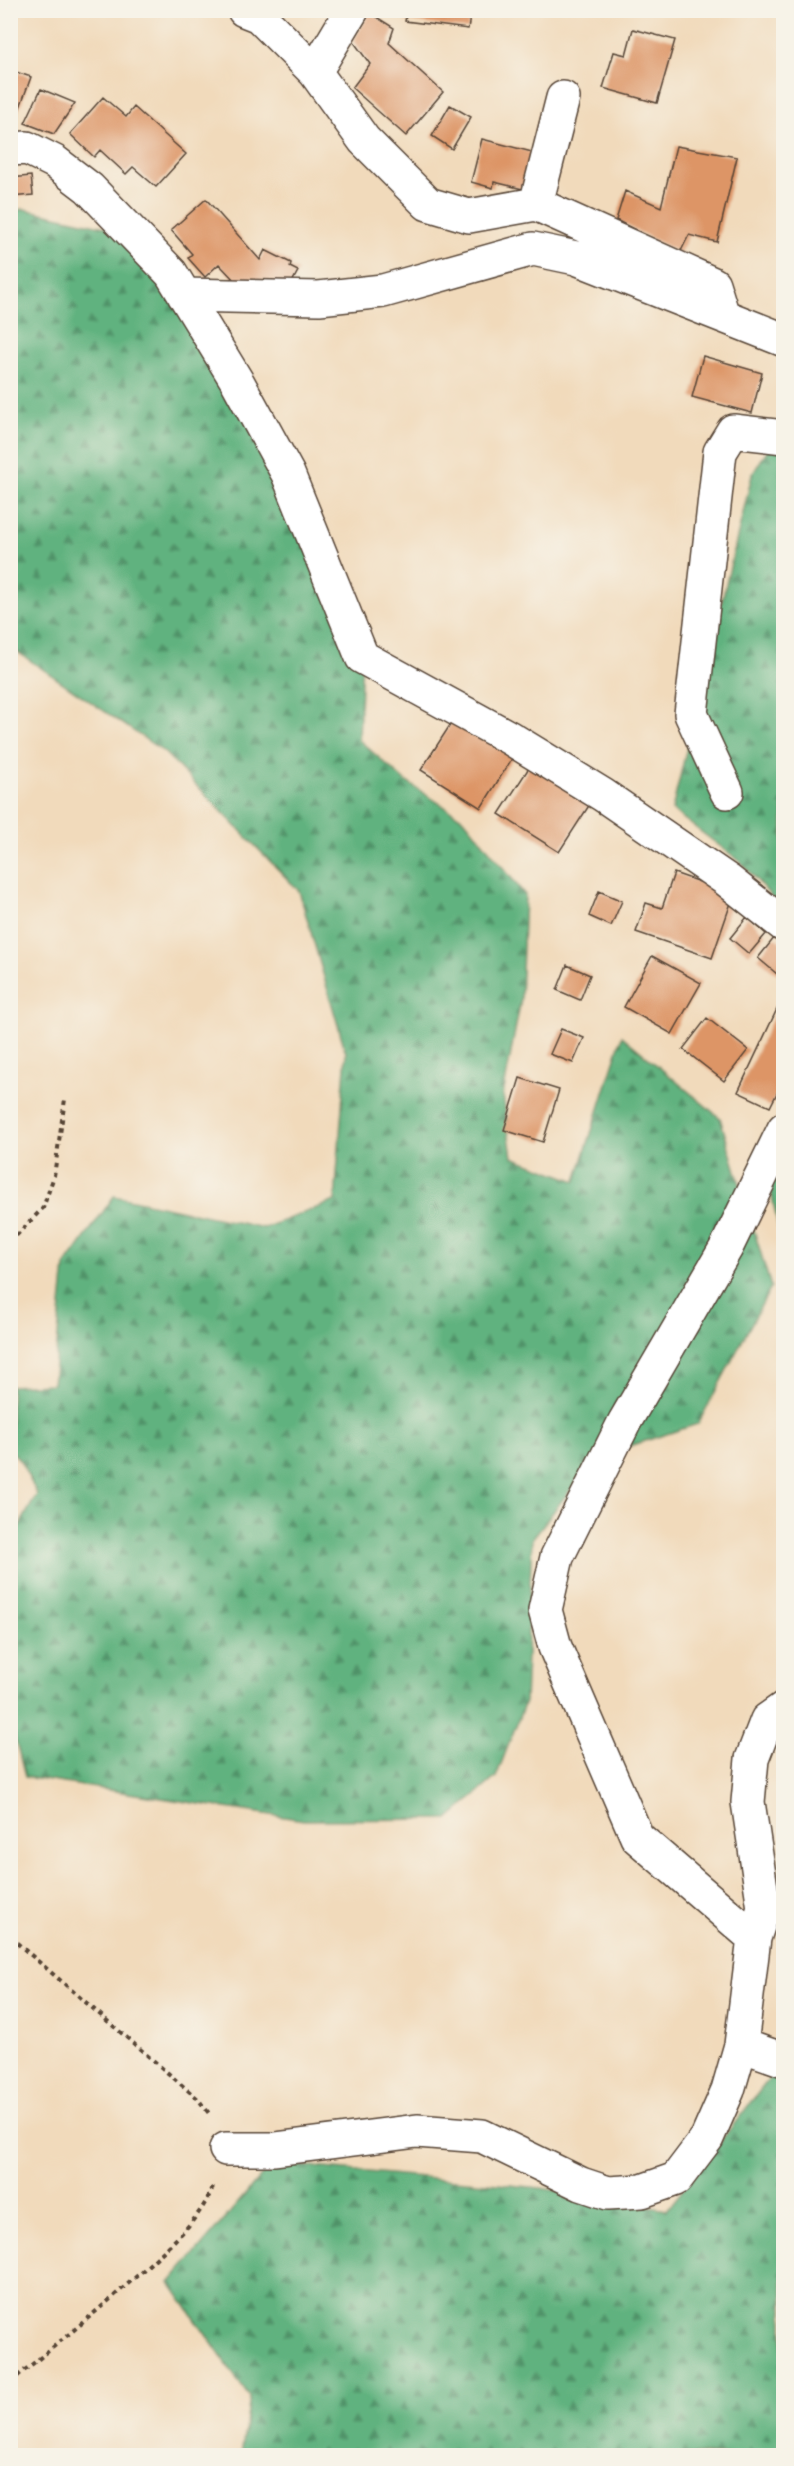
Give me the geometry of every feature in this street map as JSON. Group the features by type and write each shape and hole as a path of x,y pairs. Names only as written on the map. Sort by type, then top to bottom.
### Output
{"street":[{"path":"244,10 259,16 315,72 364,140 428,204 469,216 536,204 713,284 723,316"},
{"path":"315,72 352,10"},
{"path":"536,204 563,98"},
{"path":"10,149 27,148 55,162 89,188 171,273 238,383 288,474 362,657 510,738 603,795 727,880 783,925"},
{"path":"184,295 319,298 383,291 533,249 576,258 783,340"},
{"path":"727,792 691,714 720,452 734,431 783,437"},
{"path":"754,1938 637,1837 555,1647 545,1610 557,1557 625,1421 726,1248 783,1129"},
{"path":"226,2149 275,2149 417,2131 482,2136 581,2184 608,2193 642,2191 676,2179 707,2138 728,2090 741,2045 754,1938 764,1908 748,1802 752,1759 768,1720 783,1708"},
{"path":"741,2045 783,2060"}],"path":[{"path":"10,1242 43,1208 54,1176 65,1099"},
{"path":"10,1936 198,2099 222,2132 226,2149 208,2202 174,2241 90,2318 10,2382"}],"green space":[{"path":"24,209 132,233 223,358 362,657 359,740 405,781 465,820 525,895 521,999 503,1095 512,1157 576,1181 622,1036 720,1118 771,1287 698,1424 596,1457 532,1539 525,1702 496,1777 448,1819 304,1820 25,1777 11,1722 10,1543 37,1494 21,1462 11,1450 11,1386 53,1384 65,1266 114,1196 264,1228 335,1201 346,1053 299,891 164,752 19,653 11,644 10,211"},
{"path":"783,424 783,910 741,862 672,810 752,475"},
{"path":"783,1141 783,1252 766,1165"},
{"path":"783,2061 783,2455 241,2455 250,2398 170,2283 272,2163 541,2188 667,2210"}],"building":[{"path":"407,10 471,10 468,29 405,21"},
{"path":"370,13 394,28 389,43 443,92 406,136 352,88 370,64 353,41"},
{"path":"633,29 675,40 657,103 603,88 614,52 626,55"},
{"path":"10,70 31,77 11,132 10,132"},
{"path":"41,89 75,103 54,134 25,123"},
{"path":"103,97 126,117 134,107 186,154 156,187 133,167 126,174 100,150 94,157 70,134"},
{"path":"450,105 471,117 452,149 432,136"},
{"path":"482,139 536,153 527,190 494,182 493,188 471,182"},
{"path":"676,146 737,157 717,242 689,235 680,253 616,220 625,191 661,207"},
{"path":"31,176 33,195 10,197 10,178"},
{"path":"206,199 260,260 265,250 291,263 290,267 298,271 291,284 237,283 219,264 205,277 188,258 192,254 171,230"},
{"path":"703,356 762,373 752,413 692,397"},
{"path":"454,719 513,757 481,808 421,770"},
{"path":"532,763 592,801 559,852 499,814"},
{"path":"674,873 734,894 712,958 636,932 646,903 662,908"},
{"path":"599,891 622,901 611,926 589,916"},
{"path":"747,917 766,934 749,954 730,938"},
{"path":"775,937 784,944 784,967 777,974 758,958"},
{"path":"652,956 701,983 672,1034 624,1007"},
{"path":"567,965 590,975 580,1000 557,990"},
{"path":"778,1007 784,1010 784,1079 770,1107 738,1092"},
{"path":"707,1018 748,1050 724,1081 683,1049"},
{"path":"561,1029 584,1038 573,1063 550,1054"},
{"path":"520,1078 559,1090 543,1142 504,1130"}]}
